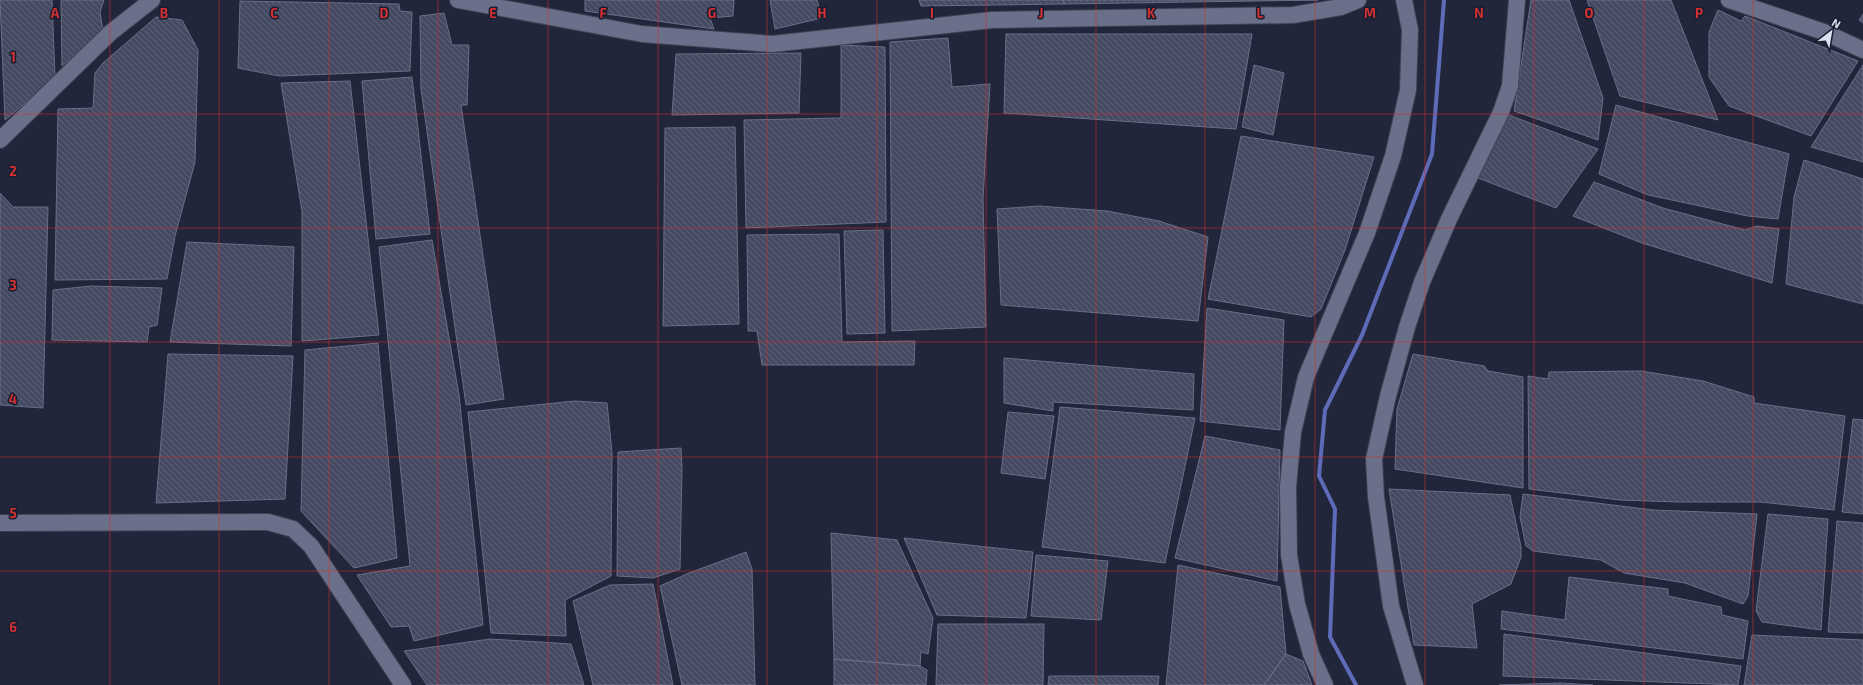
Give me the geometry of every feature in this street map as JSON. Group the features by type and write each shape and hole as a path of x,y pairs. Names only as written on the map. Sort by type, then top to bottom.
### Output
{"street":[{"path":"0,140 110,33 152,0"},
{"path":"458,0 642,34 772,44 992,20 1293,15 1341,7 1358,0"},
{"path":"1325,685 1311,654 1297,604 1289,555 1288,487 1293,432 1306,378 1367,233 1393,156 1408,90 1410,30 1404,0"},
{"path":"1415,685 1391,606 1376,498 1374,459 1388,396 1422,282 1449,219 1501,112 1510,86 1517,0"},
{"path":"1729,0 1824,32 1863,50"},
{"path":"0,523 268,522 293,529 311,546 402,685"}],"building":[{"path":"0,0 52,0 55,78 5,120"},
{"path":"61,0 104,0 100,12 103,31 62,66"},
{"path":"585,0 734,0 733,16 710,18 714,29 585,11"},
{"path":"770,0 817,0 822,18 775,29"},
{"path":"919,0 1063,0 1064,4 921,6"},
{"path":"1063,0 1318,0 1064,4"},
{"path":"1531,0 1569,0 1603,98 1598,140 1514,111"},
{"path":"1587,0 1671,0 1718,120 1620,96"},
{"path":"240,1 399,4 400,11 412,12 410,71 279,76 238,68"},
{"path":"1718,10 1741,21 1745,16 1858,61 1811,136 1729,106 1709,77 1709,32"},
{"path":"444,13 452,45 469,45 467,105 461,105 504,399 466,405 421,89 420,16"},
{"path":"1863,14 1863,23 1859,20"},
{"path":"156,17 182,20 198,50 195,162 175,236 167,279 55,280 58,109 93,108 95,73 103,63"},
{"path":"1006,34 1252,34 1236,129 1004,113"},
{"path":"948,38 952,87 990,84 983,198 986,327 892,331 890,42"},
{"path":"841,45 885,47 886,222 746,228 744,120 841,118"},
{"path":"801,53 799,113 672,115 676,54"},
{"path":"1254,65 1284,73 1273,135 1242,127"},
{"path":"1863,65 1863,162 1811,147"},
{"path":"412,77 430,234 376,239 362,81"},
{"path":"350,81 379,335 302,341 302,211 281,83"},
{"path":"1616,105 1789,154 1778,219 1748,216 1648,195 1599,174"},
{"path":"1509,115 1598,149 1556,208 1478,178"},
{"path":"735,127 739,324 663,326 665,128"},
{"path":"1241,136 1374,157 1345,250 1321,309 1311,317 1208,299"},
{"path":"1804,160 1863,179 1863,304 1786,284 1794,197"},
{"path":"1594,182 1663,208 1745,230 1757,226 1779,229 1772,283 1642,243 1573,216"},
{"path":"0,193 13,207 48,207 43,408 0,405"},
{"path":"1039,206 1107,211 1159,221 1208,237 1198,321 1001,305 997,209"},
{"path":"883,230 885,333 847,334 844,231"},
{"path":"839,234 842,342 915,341 914,365 762,365 757,331 748,331 747,235"},
{"path":"432,240 459,395 483,625 414,641 409,626 391,627 357,575 410,566 379,247"},
{"path":"187,242 294,247 291,346 170,342"},
{"path":"91,286 162,288 157,325 149,327 147,342 52,340 53,290"},
{"path":"1207,308 1284,320 1280,430 1200,421"},
{"path":"378,343 397,558 354,568 301,511 305,350"},
{"path":"168,354 293,356 285,499 156,503"},
{"path":"1413,354 1484,366 1488,371 1523,377 1523,488 1395,469 1397,409"},
{"path":"1004,358 1194,374 1193,410 1053,402 1053,411 1004,403"},
{"path":"1641,371 1703,381 1754,397 1754,403 1845,416 1834,510 1761,502 1620,500 1529,489 1528,376 1548,379 1549,372"},
{"path":"575,401 607,403 612,453 611,576 565,600 566,636 491,633 468,412"},
{"path":"1060,407 1195,418 1165,563 1042,547"},
{"path":"1008,412 1054,416 1045,479 1001,473"},
{"path":"1853,419 1863,420 1863,514 1842,512"},
{"path":"1205,436 1280,450 1277,581 1175,558"},
{"path":"681,448 680,569 653,578 617,576 618,452"},
{"path":"1389,489 1510,495 1521,547 1521,557 1511,584 1472,604 1477,648 1414,645"},
{"path":"1523,494 1653,510 1757,514 1748,596 1743,604 1685,583 1624,573 1601,560 1533,551 1526,546 1520,517"},
{"path":"1768,514 1828,519 1821,630 1762,622 1756,611"},
{"path":"1837,521 1863,523 1863,633 1828,632"},
{"path":"831,533 897,540 933,618 928,654 921,652 920,666 834,659"},
{"path":"904,538 1033,552 1026,618 937,615"},
{"path":"746,552 752,569 755,685 682,685 660,586 689,573"},
{"path":"1036,555 1108,561 1101,620 1031,616"},
{"path":"1178,565 1280,587 1286,654 1264,685 1166,685"},
{"path":"1569,577 1668,589 1668,596 1721,607 1722,615 1748,621 1743,659 1501,629 1502,611 1565,620"},
{"path":"653,584 673,685 593,685 573,601 610,585"},
{"path":"938,624 1044,624 1043,685 936,685"},
{"path":"1504,634 1741,666 1738,685 1503,676"},
{"path":"1752,635 1863,640 1863,685 1744,685"},
{"path":"490,639 571,644 584,685 427,685 404,651"},
{"path":"1286,654 1303,661 1312,685 1264,685"},
{"path":"834,659 920,666 927,670 926,685 834,685"},
{"path":"1049,676 1159,676 1158,685 1048,685"},
{"path":"1561,683 1593,685 1499,685"}],"waterway":[{"path":"1356,685 1330,637 1335,509 1319,476 1325,410 1362,335 1432,154 1444,0"}]}
